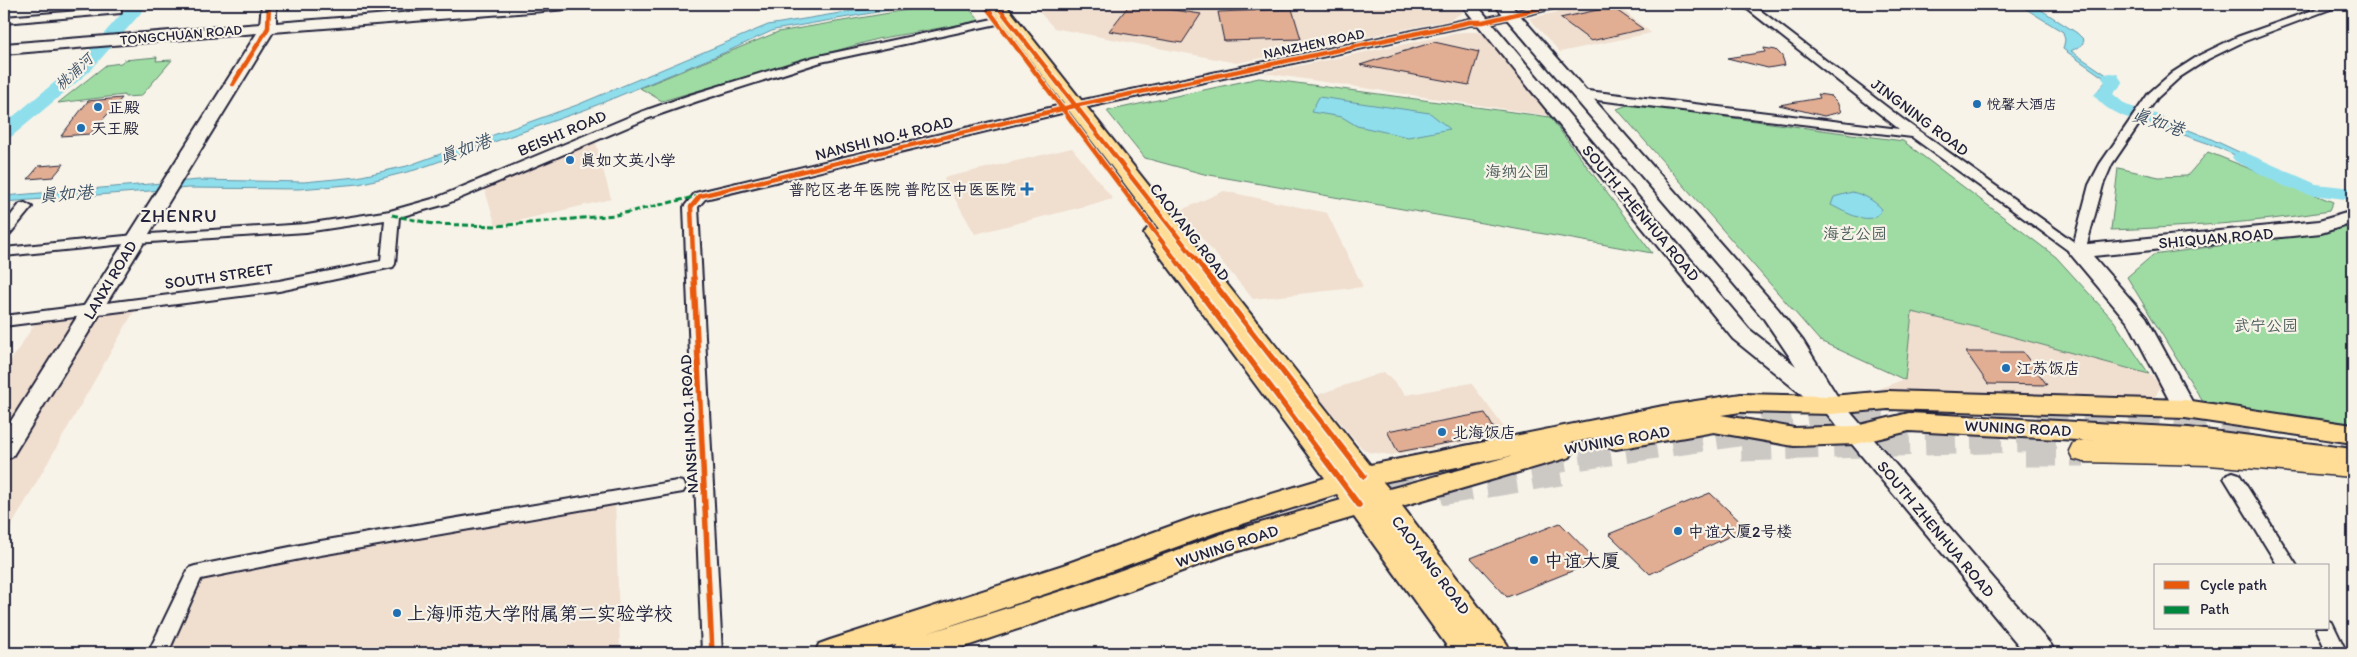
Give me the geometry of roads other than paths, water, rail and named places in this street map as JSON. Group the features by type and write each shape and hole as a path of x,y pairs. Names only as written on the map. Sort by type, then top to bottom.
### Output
{"highway":[{"path":"2084,451 2209,454 2353,466"}],"main road":[{"name":"LANXI ROAD","path":"4,451 268,28 269,4"},
{"name":"TONGCHUAN ROAD","path":"4,49 568,4"},
{"name":"CAOYANG ROAD","path":"984,4 1000,15 1069,107 1112,177 1362,491 1496,653"},
{"name":"SOUTH ZHENHUA ROAD","path":"1468,4 1741,334 1831,405"},
{"name":"SOUTH ZHENHUA ROAD","path":"1507,9 1771,314 1795,346 1831,405 2041,653"},
{"name":"SHIQUAN ROAD","path":"2078,251 2321,227 2353,217"},
{"path":"2078,251 2139,322 2185,409"},
{"name":"WUNING ROAD","path":"830,653 1072,574 1208,524 1362,491 1662,415 1731,404 1831,405 1888,400 2185,409 2353,434"},
{"name":"WUNING ROAD","path":"907,653 1080,597 1362,491 1496,470 1548,452 1714,423 1794,437 1856,435 1909,422 2189,437 2353,459"},
{"name":"CAOYANG ROAD","path":"1362,491 1468,653"}],"street":[{"name":"NANZHEN ROAD","path":"1069,107 1470,22 1483,22 1507,9 1558,4"},
{"name":"JINGNING ROAD","path":"1746,4 1916,134 2078,251"},
{"path":"2078,251 2090,213 2096,185 2106,164 2152,96 2176,75 2204,57 2242,40 2340,4"},
{"path":"4,20 117,11"},
{"name":"BEISHI ROAD","path":"4,252 135,240 306,228 350,223 392,215 441,201 645,116 703,96 818,59 1000,15"},
{"path":"1580,94 1916,134"},
{"name":"NANSHI NO.4 ROAD","path":"700,196 1069,107"},
{"name":"NANSHI NO.1 ROAD","path":"700,196 691,207 712,653"},
{"path":"4,232 25,207"},
{"name":"SOUTH STREET","path":"4,321 279,286 388,264 392,215"},
{"path":"2233,478 2287,564"},
{"path":"158,653 195,573 316,548 594,503 677,487"},
{"path":"2326,630 2337,653"}],"water":[{"path":"894,4 923,4 774,30 587,109 415,170 359,184 299,189 189,188 4,202 4,196 199,180 304,182 357,177 407,166 577,105 768,25"},
{"path":"2018,4 2032,4 2077,33 2084,40 2082,45 2071,51 2120,84 2103,95 2120,109 2166,121 2209,138 2312,186 2353,190 2353,197 2313,190 2210,144 2118,112 2097,96 2099,89 2107,80 2063,49 2065,40 2063,32"},
{"path":"1319,97 1430,113 1450,129 1408,137 1357,126 1342,117 1311,112"},
{"path":"1852,192 1869,198 1882,209 1878,215 1872,218 1858,217 1831,205 1834,197"}],"waterway":[{"name":"桃浦河","path":"4,133 84,67 134,11 138,4"},
{"name":"真如港","path":"2111,78 2114,83 2103,95 2120,109 2156,120"},
{"name":"真如港","path":"2242,157 2291,182 2313,190 2353,194"}],"tunnel":[{"path":"1534,461 1820,419 2011,413 2227,423 2250,426"},
{"path":"1741,446 2050,436"},
{"path":"2025,451 2084,451"},
{"path":"1440,490 1560,470"},
{"path":"1294,506 1314,499 1455,475"}],"place":[{"name":"悦馨大酒店","path":"1977,104"},
{"name":"正殿","path":"98,107"},
{"name":"天王殿","path":"81,128"},
{"name":"真如文英小学","path":"570,160"},
{"name":"普陀区老年医院 普陀区中医医院","path":"1027,189"},
{"name":"江苏饭店","path":"2006,368"},
{"name":"北海饭店","path":"1442,432"},
{"name":"中谊大厦2号楼","path":"1678,531"},
{"name":"中谊大厦","path":"1534,560"},
{"name":"上海师范大学附属第二实验学校","path":"397,613"}],"district":[{"name":"ZHENRU","path":"179,215"}],"park label":[{"name":"海纳公园","path":"1517,171"},
{"name":"海艺公园","path":"1855,233"},
{"name":"武宁公园","path":"2266,325"}]}
